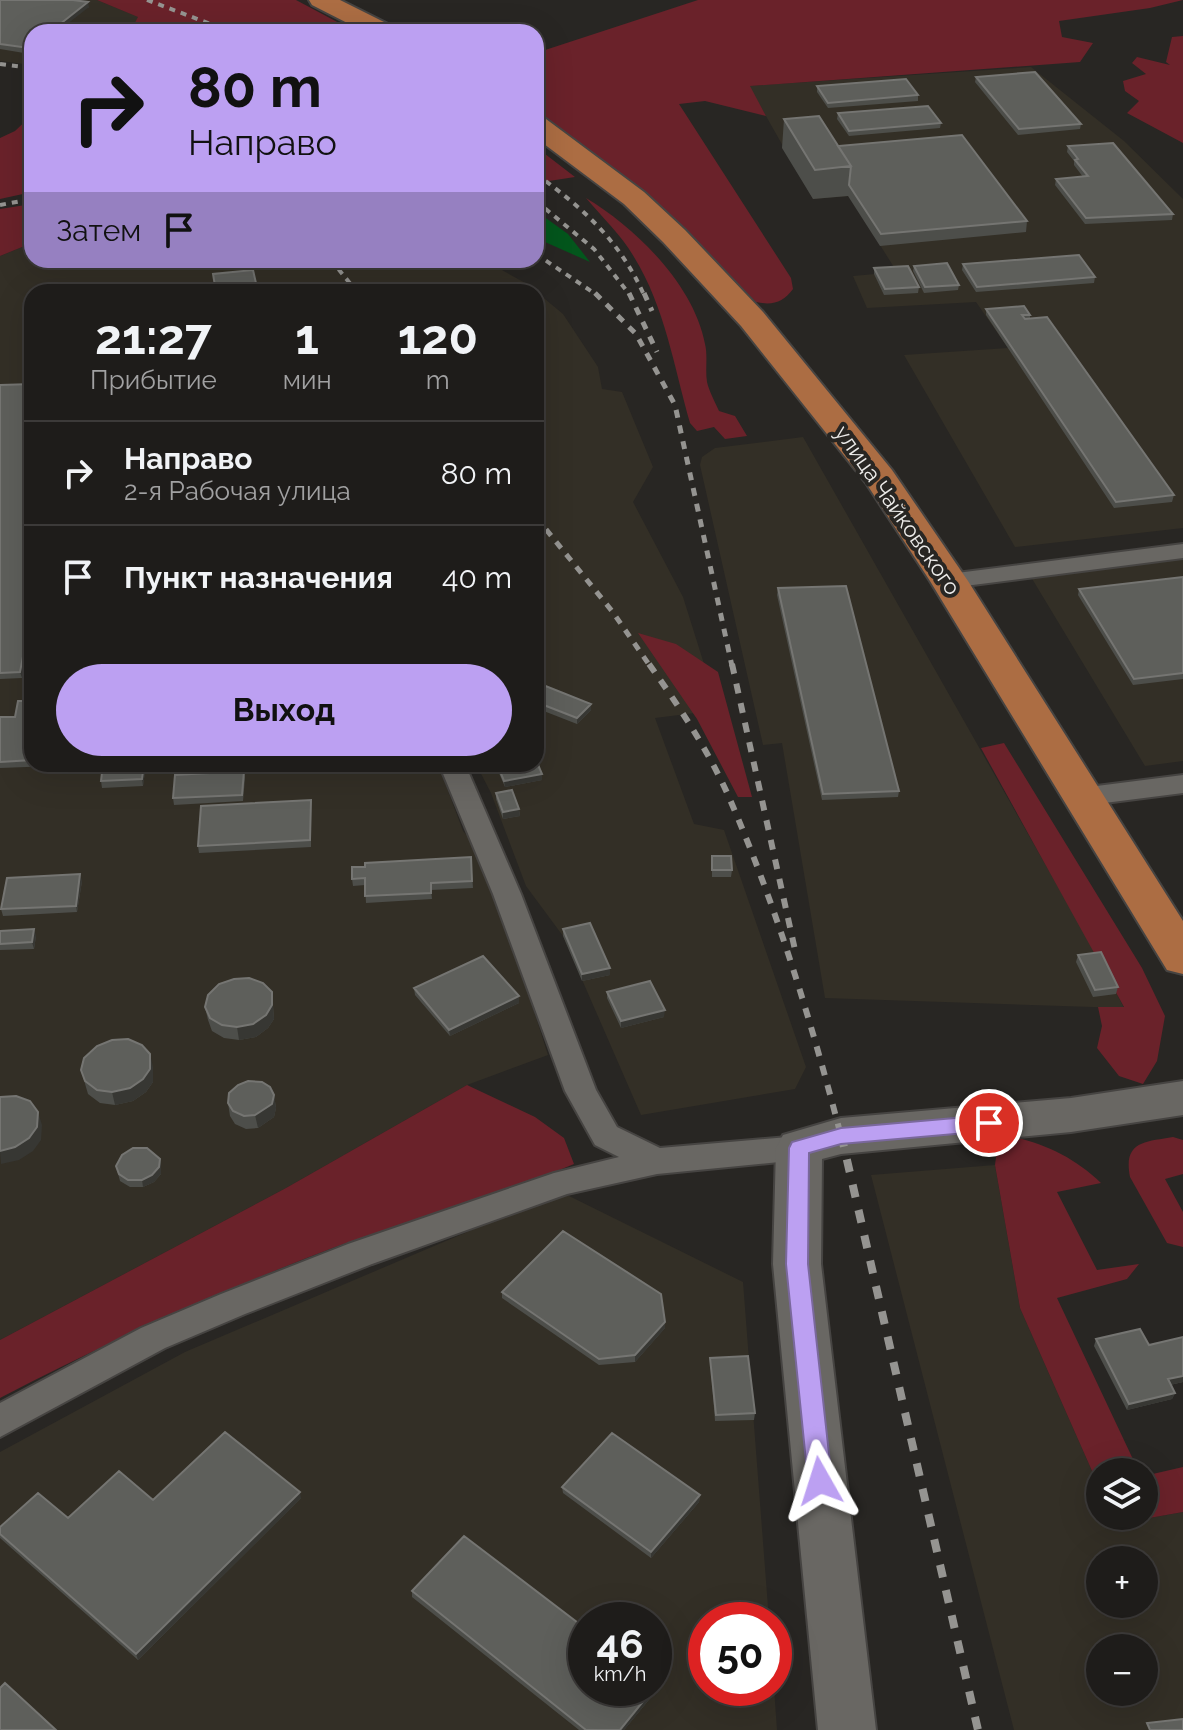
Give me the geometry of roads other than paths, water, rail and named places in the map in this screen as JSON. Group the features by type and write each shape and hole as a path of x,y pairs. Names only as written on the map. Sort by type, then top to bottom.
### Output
{"main road":[{"path":"321,0 369,24"},
{"name":"улица Чайковского","path":"544,131 634,198 674,236 752,319 880,477 949,581 1183,958"},
{"path":"847,1730 797,1264 799,1148 841,1136 1071,1115 1183,1098"}],"street":[{"path":"949,581 1183,551"},
{"path":"455,772 507,894 581,1091 606,1136 657,1161"},
{"path":"1081,797 1183,784"},
{"path":"0,1421 153,1338 360,1254 565,1182 657,1161 799,1148"}],"railway":[{"path":"147,0 211,24"},
{"path":"0,64 24,67"},
{"path":"544,180 599,227 624,258 644,295"},
{"path":"0,205 24,200"},
{"path":"544,208 594,249 630,295"},
{"path":"544,259 597,295"},
{"path":"338,268 350,284"},
{"path":"644,293 652,311"},
{"path":"597,295 636,334 675,405 732,666"},
{"path":"630,295 657,352"},
{"path":"544,527 612,611 650,666"},
{"path":"649,664 711,760 745,836 791,963 841,1136"},
{"path":"732,664 795,950"},
{"path":"841,1134 978,1730"}]}
